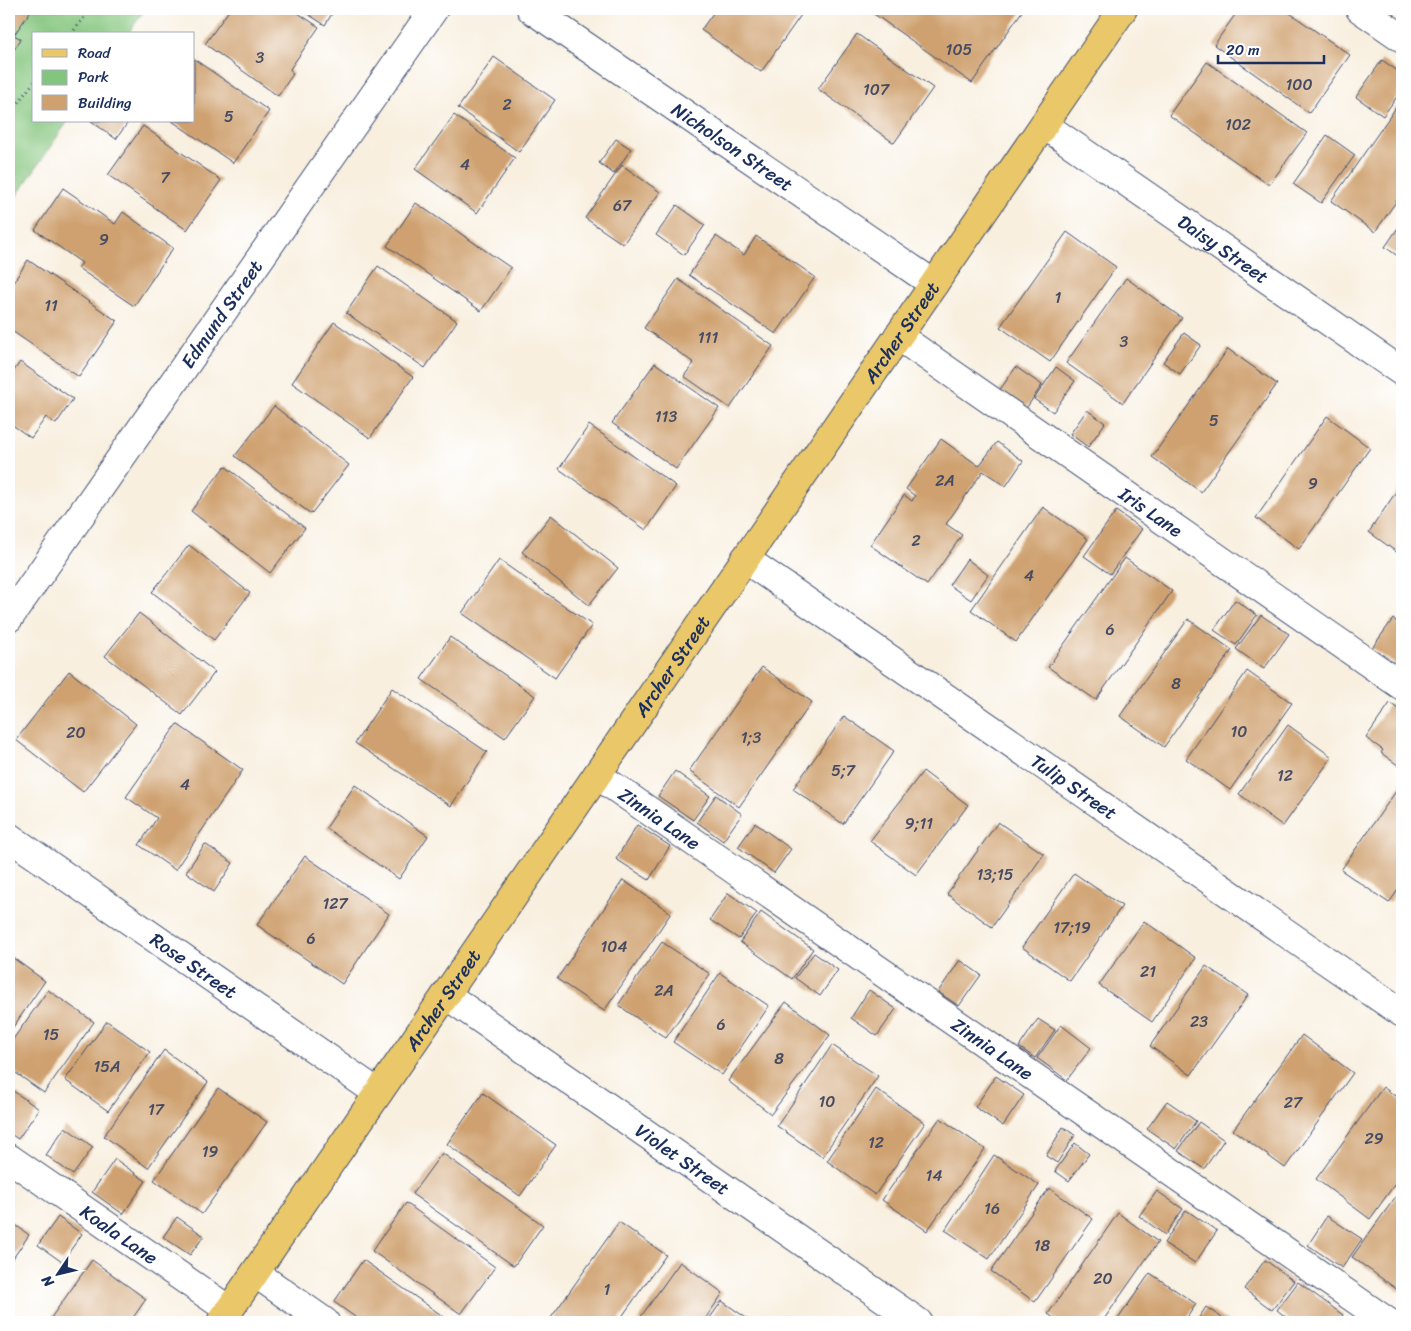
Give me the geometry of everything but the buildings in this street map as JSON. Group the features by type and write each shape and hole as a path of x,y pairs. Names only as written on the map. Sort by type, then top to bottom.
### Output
{"main road":[{"name":"Archer Street","path":"225,1316 1123,9"}],"street":[{"name":"Edmund Street","path":"9,618 434,9"},
{"name":"Nicholson Street","path":"531,9 934,284"},
{"path":"1360,9 1402,38"},
{"name":"Daisy Street","path":"1044,125 1402,372"},
{"name":"Iris Lane","path":"898,336 1402,686"},
{"name":"Tulip Street","path":"745,559 1402,1013"},
{"name":"Zinnia Lane","path":"597,775 1388,1322"},
{"name":"Rose Street","path":"9,837 378,1093"},
{"name":"Violet Street","path":"446,995 918,1322"},
{"name":"Koala Lane","path":"9,1158 225,1316"},
{"path":"255,1273 325,1322"}],"path":[{"path":"73,32 91,9"},
{"path":"9,114 32,85"}],"green space":[{"path":"9,9 145,9 129,32 32,32 32,122 67,122 9,207"}]}
